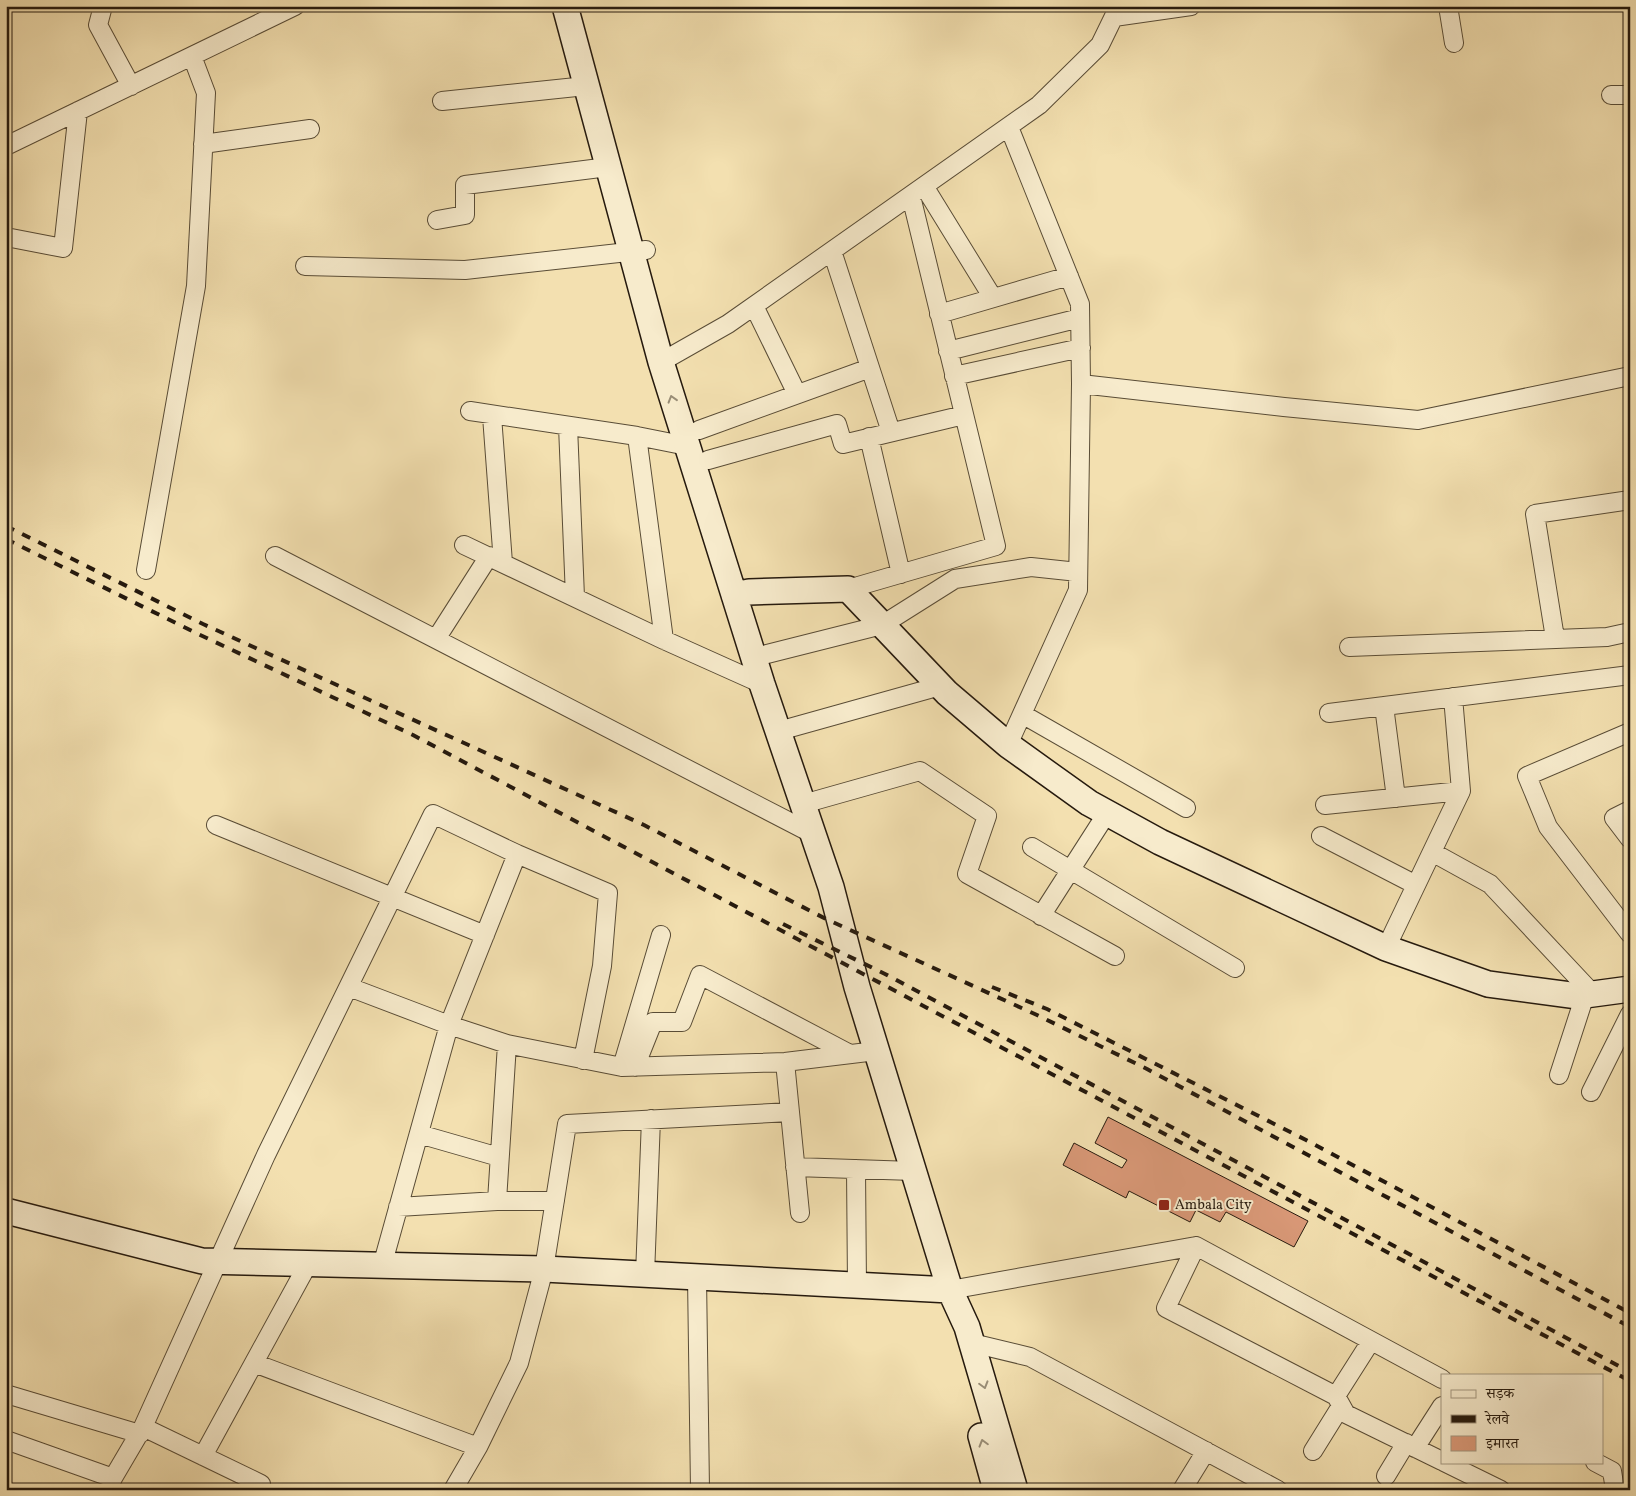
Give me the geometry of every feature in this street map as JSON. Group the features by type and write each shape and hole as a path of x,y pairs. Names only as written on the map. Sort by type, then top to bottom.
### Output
{"main road":[{"path":"565,6 608,168 638,250"},
{"path":"581,6 638,250 668,358 741,594 768,654 802,799"},
{"path":"693,438 708,460 762,684 831,887 876,1051 950,1290 967,1327 1014,1490"},
{"path":"741,594 848,590 940,686 1008,745 1089,804 1160,842 1386,948 1488,984 1578,996 1630,989"},
{"path":"6,1211 202,1261 544,1270 950,1290"},
{"path":"950,1290 953,1331 966,1385 996,1490"}],"street":[{"path":"103,6 98,25 131,86"},
{"path":"6,146 192,56 260,14 295,6"},
{"path":"668,358 728,324 1039,106 1100,45 1116,12 1191,6"},
{"path":"1448,6 1454,43"},
{"path":"146,570 196,286 206,93 192,56"},
{"path":"442,101 586,86"},
{"path":"1611,94 1630,95"},
{"path":"6,237 63,248 78,111"},
{"path":"1008,745 1078,590 1082,384 1080,304 1009,127"},
{"path":"203,144 310,129"},
{"path":"437,220 465,215 465,184 608,168"},
{"path":"917,191 992,298"},
{"path":"848,590 996,546 939,314 917,191"},
{"path":"305,266 465,270 638,250"},
{"path":"832,251 891,432"},
{"path":"939,314 1069,276"},
{"path":"754,306 797,394"},
{"path":"948,352 1080,318"},
{"path":"954,376 1081,348"},
{"path":"470,411 492,416 637,436 693,438 797,394 870,368"},
{"path":"1082,384 1418,420 1630,376"},
{"path":"708,460 837,424 843,444 964,415"},
{"path":"436,639 496,560 492,416"},
{"path":"568,426 575,596"},
{"path":"637,436 664,640"},
{"path":"869,437 901,574"},
{"path":"1555,638 1535,514 1630,500"},
{"path":"464,545 575,596 664,640 762,684"},
{"path":"275,556 813,834"},
{"path":"768,654 882,625 955,579 1031,567 1078,572"},
{"path":"1349,647 1607,636 1630,632"},
{"path":"1329,713 1630,675"},
{"path":"786,729 940,686"},
{"path":"1386,948 1461,791 1453,697"},
{"path":"1384,706 1396,798"},
{"path":"1022,714 1186,808"},
{"path":"1630,732 1527,776 1548,827 1630,934"},
{"path":"802,799 920,770 987,816 966,874 1115,956"},
{"path":"1325,805 1461,791"},
{"path":"1630,810 1614,818 1630,839"},
{"path":"1041,916 1107,813"},
{"path":"6,1440 111,1484 141,1430 266,1155 433,814 517,854 608,892 602,966 583,1060"},
{"path":"216,825 485,935"},
{"path":"1322,836 1416,885"},
{"path":"1032,847 1235,968"},
{"path":"1432,852 1490,884 1589,995 1559,1075"},
{"path":"382,1266 449,1025 517,854"},
{"path":"629,1067 661,935"},
{"path":"629,1067 653,1022 682,1022 700,975 850,1054"},
{"path":"349,987 449,1025 507,1044 583,1060 629,1067 785,1062 876,1051"},
{"path":"1592,1092 1630,1014"},
{"path":"497,1201 507,1044"},
{"path":"785,1062 800,1213"},
{"path":"452,1490 478,1446 519,1363 544,1270 568,1124 790,1112"},
{"path":"645,1274 651,1119"},
{"path":"419,1134 499,1157"},
{"path":"795,1167 913,1170"},
{"path":"856,1169 857,1286"},
{"path":"398,1207 497,1201 555,1201"},
{"path":"1196,1246 1166,1308 1338,1401 1346,1414 1441,1461"},
{"path":"950,1290 1196,1246 1441,1379"},
{"path":"204,1456 308,1264"},
{"path":"696,1277 700,1490"},
{"path":"1313,1451 1371,1341"},
{"path":"972,1343 1030,1357 1278,1490"},
{"path":"254,1363 478,1446"},
{"path":"6,1394 141,1430 204,1456 261,1484 259,1490"},
{"path":"1386,1476 1441,1407"},
{"path":"1182,1490 1206,1451"},
{"path":"1447,1464 1500,1490"},
{"path":"1599,1464 1612,1471 1615,1490"}],"building":[{"path":"1108,1117 1308,1221 1294,1247 1226,1212 1220,1222 1196,1210 1190,1222 1129,1191 1126,1198 1063,1165 1074,1143 1122,1168 1127,1160 1095,1143"}],"railway":[{"path":"6,526 203,624 644,825 826,919 1037,1015 1147,1069 1630,1327"},
{"path":"6,539 196,633 413,735 1630,1381"},
{"path":"783,924 885,974 1630,1372"},
{"path":"992,987 1047,1009 1306,1140 1630,1313"}],"place":[{"name":"Ambala City","path":"1164,1205"}]}
